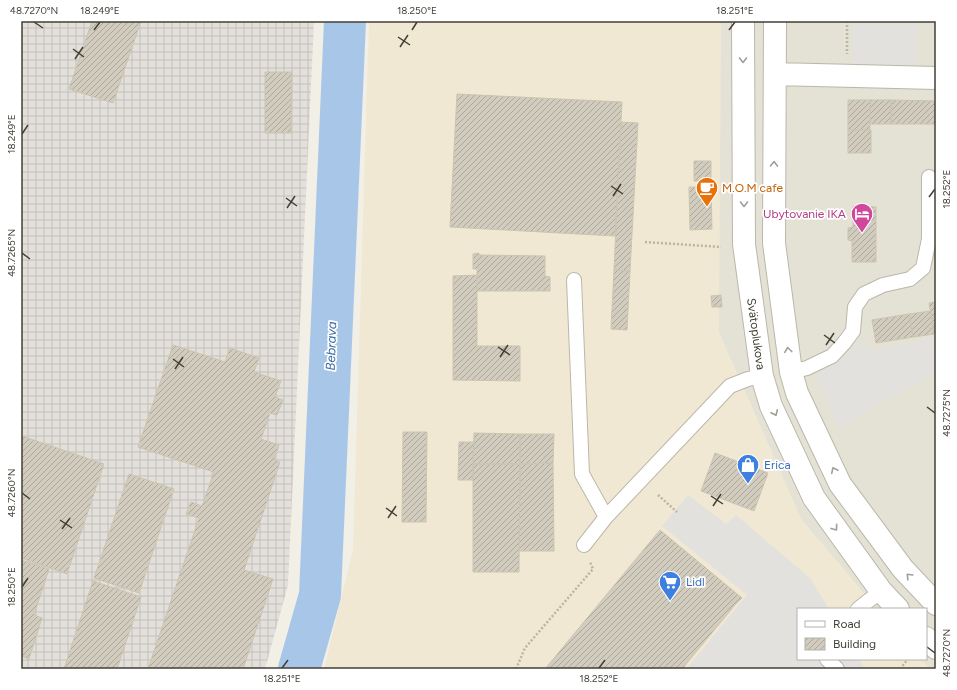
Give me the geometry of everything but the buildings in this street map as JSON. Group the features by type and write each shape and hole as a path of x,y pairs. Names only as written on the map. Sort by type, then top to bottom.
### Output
{"street":[{"name":"Svätoplukova","path":"743,21 744,244 762,376 771,406 814,498 881,591 897,608"},
{"path":"775,21 774,243 791,372 797,393 840,484 903,569 936,604"},
{"path":"775,74 936,78"},
{"path":"927,639 936,648"}],"lane":[{"path":"791,372 807,368 832,356 853,331 855,307 864,294 883,285 910,279 923,268 929,239 929,177"},
{"path":"574,280 582,474 606,517"},
{"path":"584,545 606,517 730,386 762,376"},
{"path":"859,608 881,591"},
{"path":"828,660 837,669"}],"path":[{"path":"847,21 847,76"},
{"path":"645,242 722,247"},
{"path":"658,495 677,512"},
{"path":"516,669 525,648 593,569 584,545"},
{"path":"900,669 907,660"}],"shaded area":[{"path":"21,21 314,21 288,585 265,669 21,669"},
{"path":"369,21 721,21 719,333 801,519 876,608 797,608 797,660 922,660 930,669 324,669 353,550"},
{"path":"719,21 936,21 936,669 930,669 922,660 927,660 927,608 876,608 801,519 719,333"},
{"path":"853,21 916,21 916,64 853,63"},
{"path":"933,336 936,372 839,428 816,376 859,343 875,352"},
{"path":"688,495 726,524 736,515 811,579 828,608 797,608 797,660 860,660 865,669 686,669 747,595 662,526"}],"waterway":[{"name":"Bebrava","path":"299,669 320,595 345,21"}],"place":[{"name":"M.O.M cafe","path":"707,208"},
{"name":"Ubytovanie IKA","path":"862,234"},
{"name":"Erica","path":"748,484"},
{"name":"Lidl","path":"670,602"}]}
